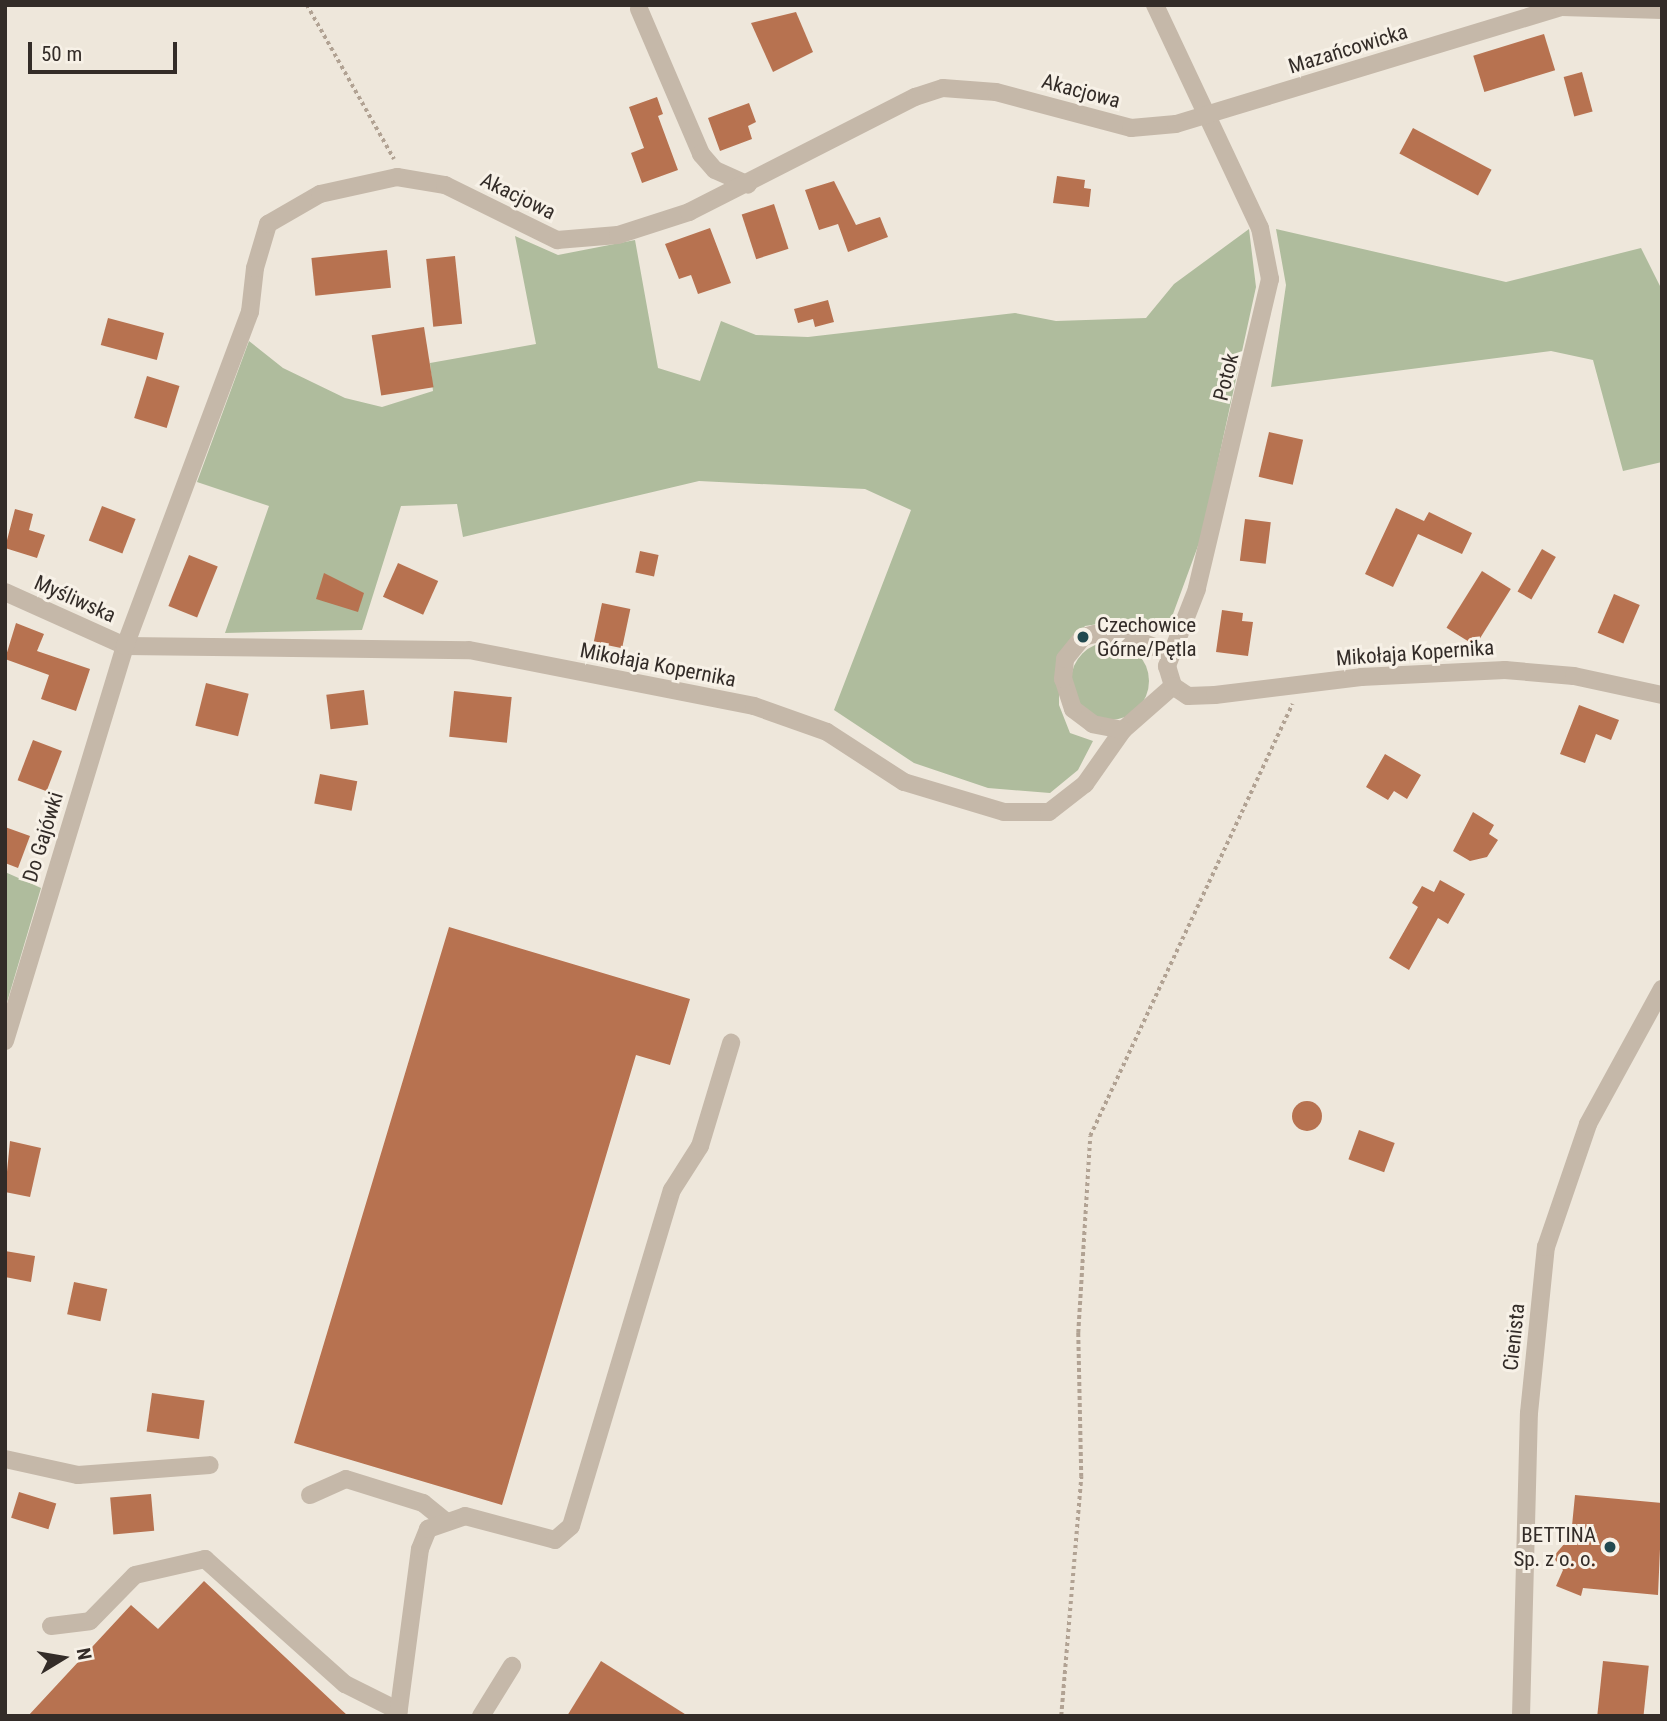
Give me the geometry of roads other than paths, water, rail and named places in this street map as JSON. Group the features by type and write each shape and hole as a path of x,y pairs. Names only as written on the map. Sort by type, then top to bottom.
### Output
{"street":[{"path":"1155,5 1187,80 1210,115"},
{"name":"Mazańcowicka","path":"1210,115 1562,7 1662,10"},
{"path":"639,9 701,154 715,170 748,185"},
{"name":"Akacjowa","path":"125,646 250,312 255,268 268,223 320,194 397,177 445,185 557,240 618,235 689,212 748,185 915,97 943,88 996,92 1131,128 1210,115"},
{"name":"Potok","path":"1170,653 1197,589 1270,279 1260,228 1210,115"},
{"name":"Myśliwska","path":"5,592 125,646"},
{"path":"1095,634 1123,635 1170,653 1167,666 1173,686 1123,730 1093,724 1073,709 1063,680 1065,659 1083,638 1095,634"},
{"name":"Mikołaja Kopernika","path":"125,646 469,650 754,706 827,732 904,782 1004,812 1049,812 1084,784 1123,730"},
{"name":"Do Gajówki","path":"5,1041 125,646"},
{"name":"Mikołaja Kopernika","path":"1173,686 1188,695 1505,670 1574,676 1662,695"},
{"name":"Cienista","path":"1521,1716 1529,1413 1546,1247 1588,1124 1662,989"},
{"path":"51,1626 90,1621 135,1575 205,1559 345,1685 399,1713 420,1549 428,1529 444,1520 465,1516 555,1540 571,1526 673,1190 701,1146 731,1043"},
{"path":"5,1459 78,1475 210,1465"},
{"path":"310,1495 346,1479 423,1503 444,1520"},
{"path":"481,1716 512,1665"}],"place":[{"name":"Czechowice Górne/Pętla","path":"1083,637"},
{"name":"BETTINA Sp. z o. o.","path":"1610,1547"}]}
